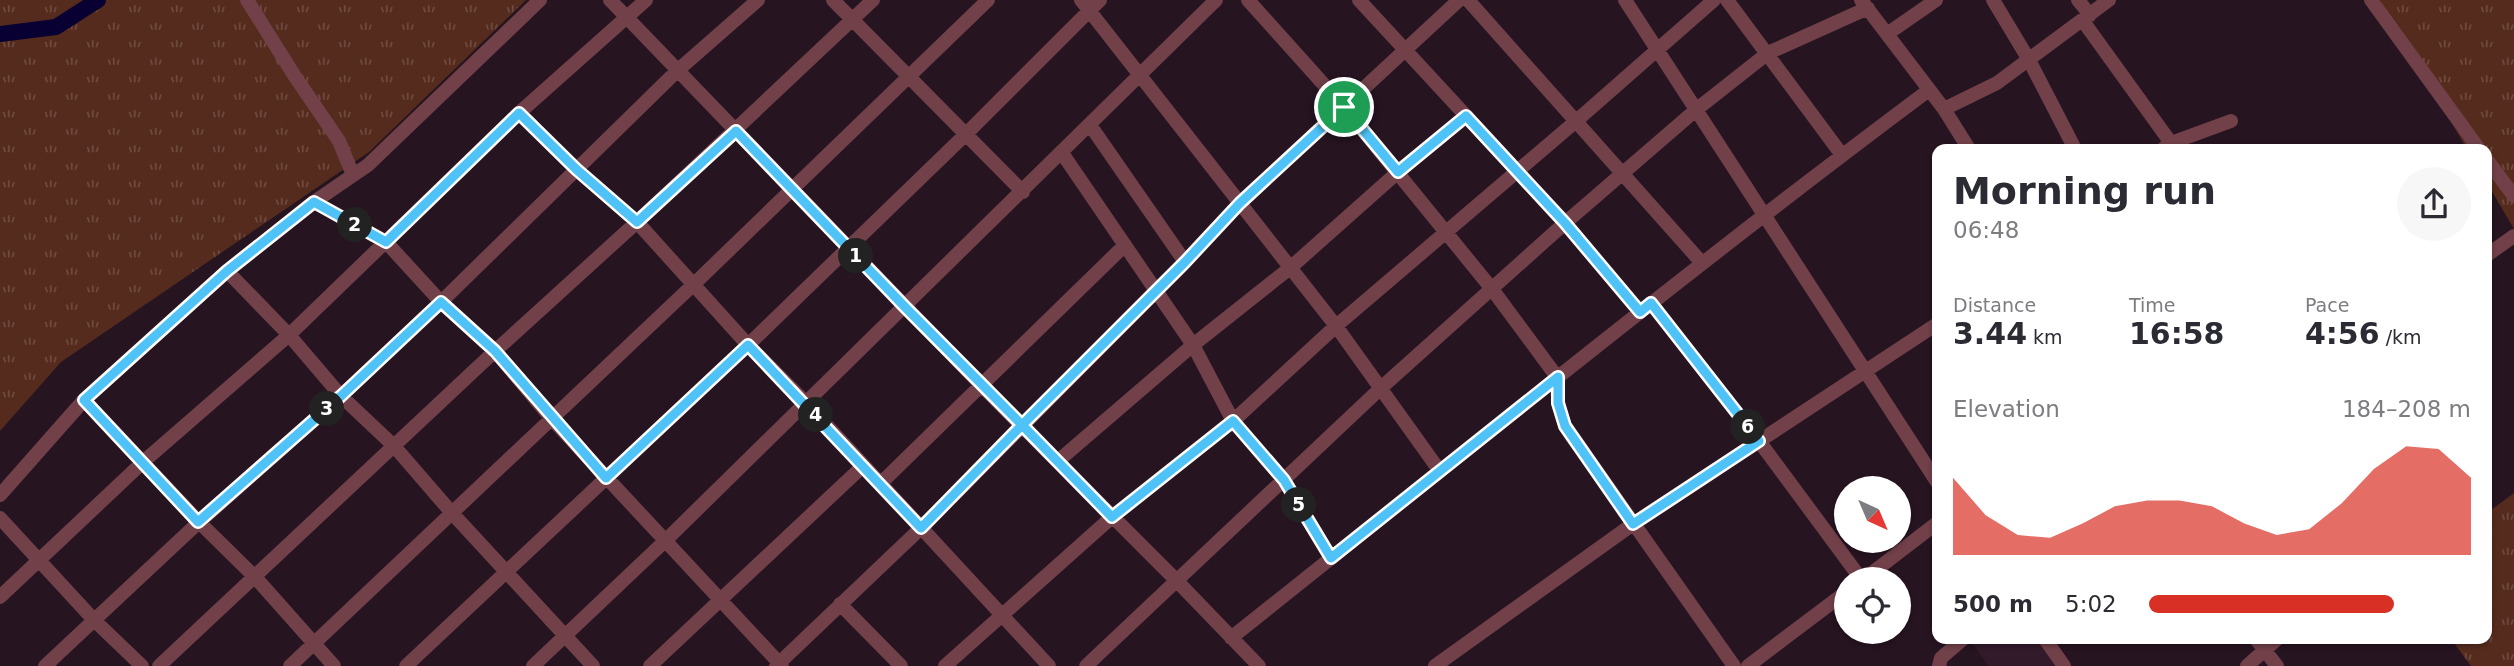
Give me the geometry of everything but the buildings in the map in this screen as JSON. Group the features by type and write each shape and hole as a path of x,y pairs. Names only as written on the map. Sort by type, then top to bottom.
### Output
{"street":[{"path":"247,0 339,141 354,175"},
{"path":"0,495 84,400 227,271 314,202 368,165 540,0"},
{"path":"610,0 981,385 1259,666"},
{"path":"0,597 143,462 289,335 519,113 646,0"},
{"path":"45,666 198,522 341,396 677,71 758,0"},
{"path":"833,0 1023,192"},
{"path":"159,666 495,351 736,131 873,0"},
{"path":"290,666 793,191 988,0"},
{"path":"533,666 1023,192 1216,0"},
{"path":"1248,0 1398,172 1492,289 1558,377 1558,403 1565,426 1734,666"},
{"path":"1359,0 1646,307 1759,441 1854,567"},
{"path":"314,202 386,242 441,302 495,351 552,419 779,665 921,528 1240,203 1459,0"},
{"path":"1468,0 1702,263"},
{"path":"1625,0 1932,474"},
{"path":"946,666 1112,517 1233,421 1336,326 1448,233 1714,0"},
{"path":"1727,0 1842,155"},
{"path":"1888,34 1936,0"},
{"path":"1993,0 2029,60 2072,144"},
{"path":"2078,0 2167,144"},
{"path":"1944,109 1997,83 2109,0"},
{"path":"2371,0 2475,144"},
{"path":"406,666 748,345 965,134 1090,3 1140,75 1336,326 1439,470"},
{"path":"1086,666 1381,387 1622,173 1768,53 1865,4 1944,109 1966,144"},
{"path":"1231,638 1763,215 1929,90"},
{"path":"519,113 576,169 637,222 748,345 806,403 1049,666"},
{"path":"1058,461 1193,345 1290,268 1466,116"},
{"path":"2176,144 2231,121"},
{"path":"1090,125 1185,262"},
{"path":"1062,153 1193,345 1233,421 1284,480 1331,558"},
{"path":"2492,166 2514,195"},
{"path":"2492,251 2514,236"},
{"path":"880,484 1125,245"},
{"path":"227,271 289,335 341,396 394,446 593,666"},
{"path":"1435,666 1633,524 1932,327"},
{"path":"84,400 198,522 255,577 334,666"},
{"path":"650,666 863,466"},
{"path":"0,518 94,620 142,666"},
{"path":"1879,567 1932,527"},
{"path":"1748,666 1834,601"},
{"path":"840,604 901,666"},
{"path":"1939,666 1941,658 1957,644"},
{"path":"2049,644 2064,666"},
{"path":"2247,666 2260,645 2277,666"}],"shaded area":[{"path":"1973,644 2041,644 2056,666 1988,666"}],"green space":[{"path":"0,0 526,0 369,152 61,362 0,431"},
{"path":"2380,0 2514,0 2514,229 2492,192 2492,144 2464,144"},
{"path":"2514,493 2514,666 2471,666 2455,644 2492,644 2492,509"}],"waterway":[{"path":"0,34 56,27 98,0"}],"route":[{"path":"1344,107 1240,203 1022,425 736,131 637,222 576,169 519,113 386,242 314,202 227,271 84,400 198,522 341,396 441,302 495,351 606,478 748,345 806,403 921,528 1022,425 1112,517 1233,421 1284,480 1331,558 1558,377 1558,403 1565,426 1633,524 1759,441 1651,303 1640,312 1565,223 1466,116 1398,172 1344,107"}]}
